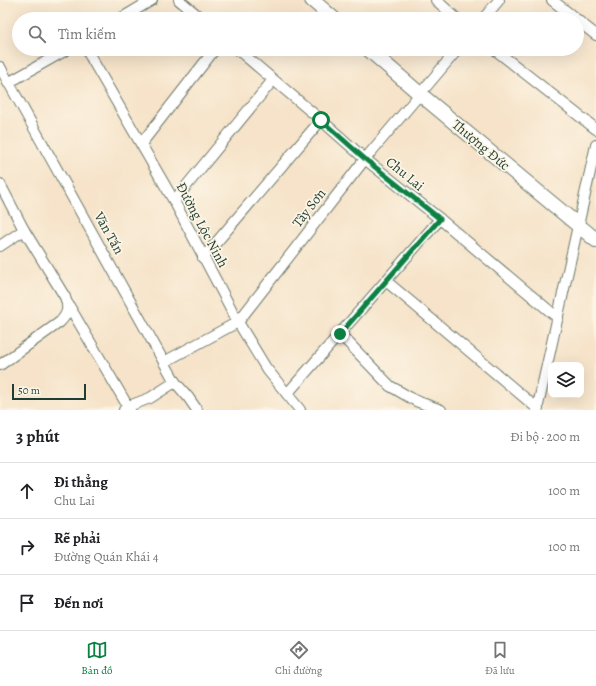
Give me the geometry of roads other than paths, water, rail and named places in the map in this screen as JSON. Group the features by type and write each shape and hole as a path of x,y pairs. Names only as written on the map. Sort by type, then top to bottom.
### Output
{"street":[{"path":"132,12 152,0"},
{"path":"179,0 194,12"},
{"path":"312,0 326,12"},
{"path":"436,0 449,12"},
{"path":"489,12 499,0"},
{"path":"552,0 567,12"},
{"path":"584,25 596,35"},
{"path":"8,83 56,56"},
{"name":"Đường Lộc Ninh","path":"90,56 174,201 238,322 266,368 300,410"},
{"path":"141,144 209,56"},
{"name":"Chu Lai","path":"245,56 365,159 440,219 558,318"},
{"name":"Thượng Đức","path":"376,56 596,240"},
{"name":"Tây Sơn","path":"164,362 238,322 365,159 452,56"},
{"path":"503,56 596,129"},
{"name":"Văn Tấn","path":"0,67 175,382 197,410"},
{"path":"174,201 274,80"},
{"path":"203,258 321,120"},
{"path":"386,281 538,409 596,145"},
{"path":"0,184 24,230 65,297 67,307 127,409 150,398 175,382"},
{"path":"287,394 440,219"},
{"path":"0,246 24,230"},
{"path":"0,365 60,322 65,317 67,307"},
{"path":"340,334 390,386 416,400 441,410"}]}
